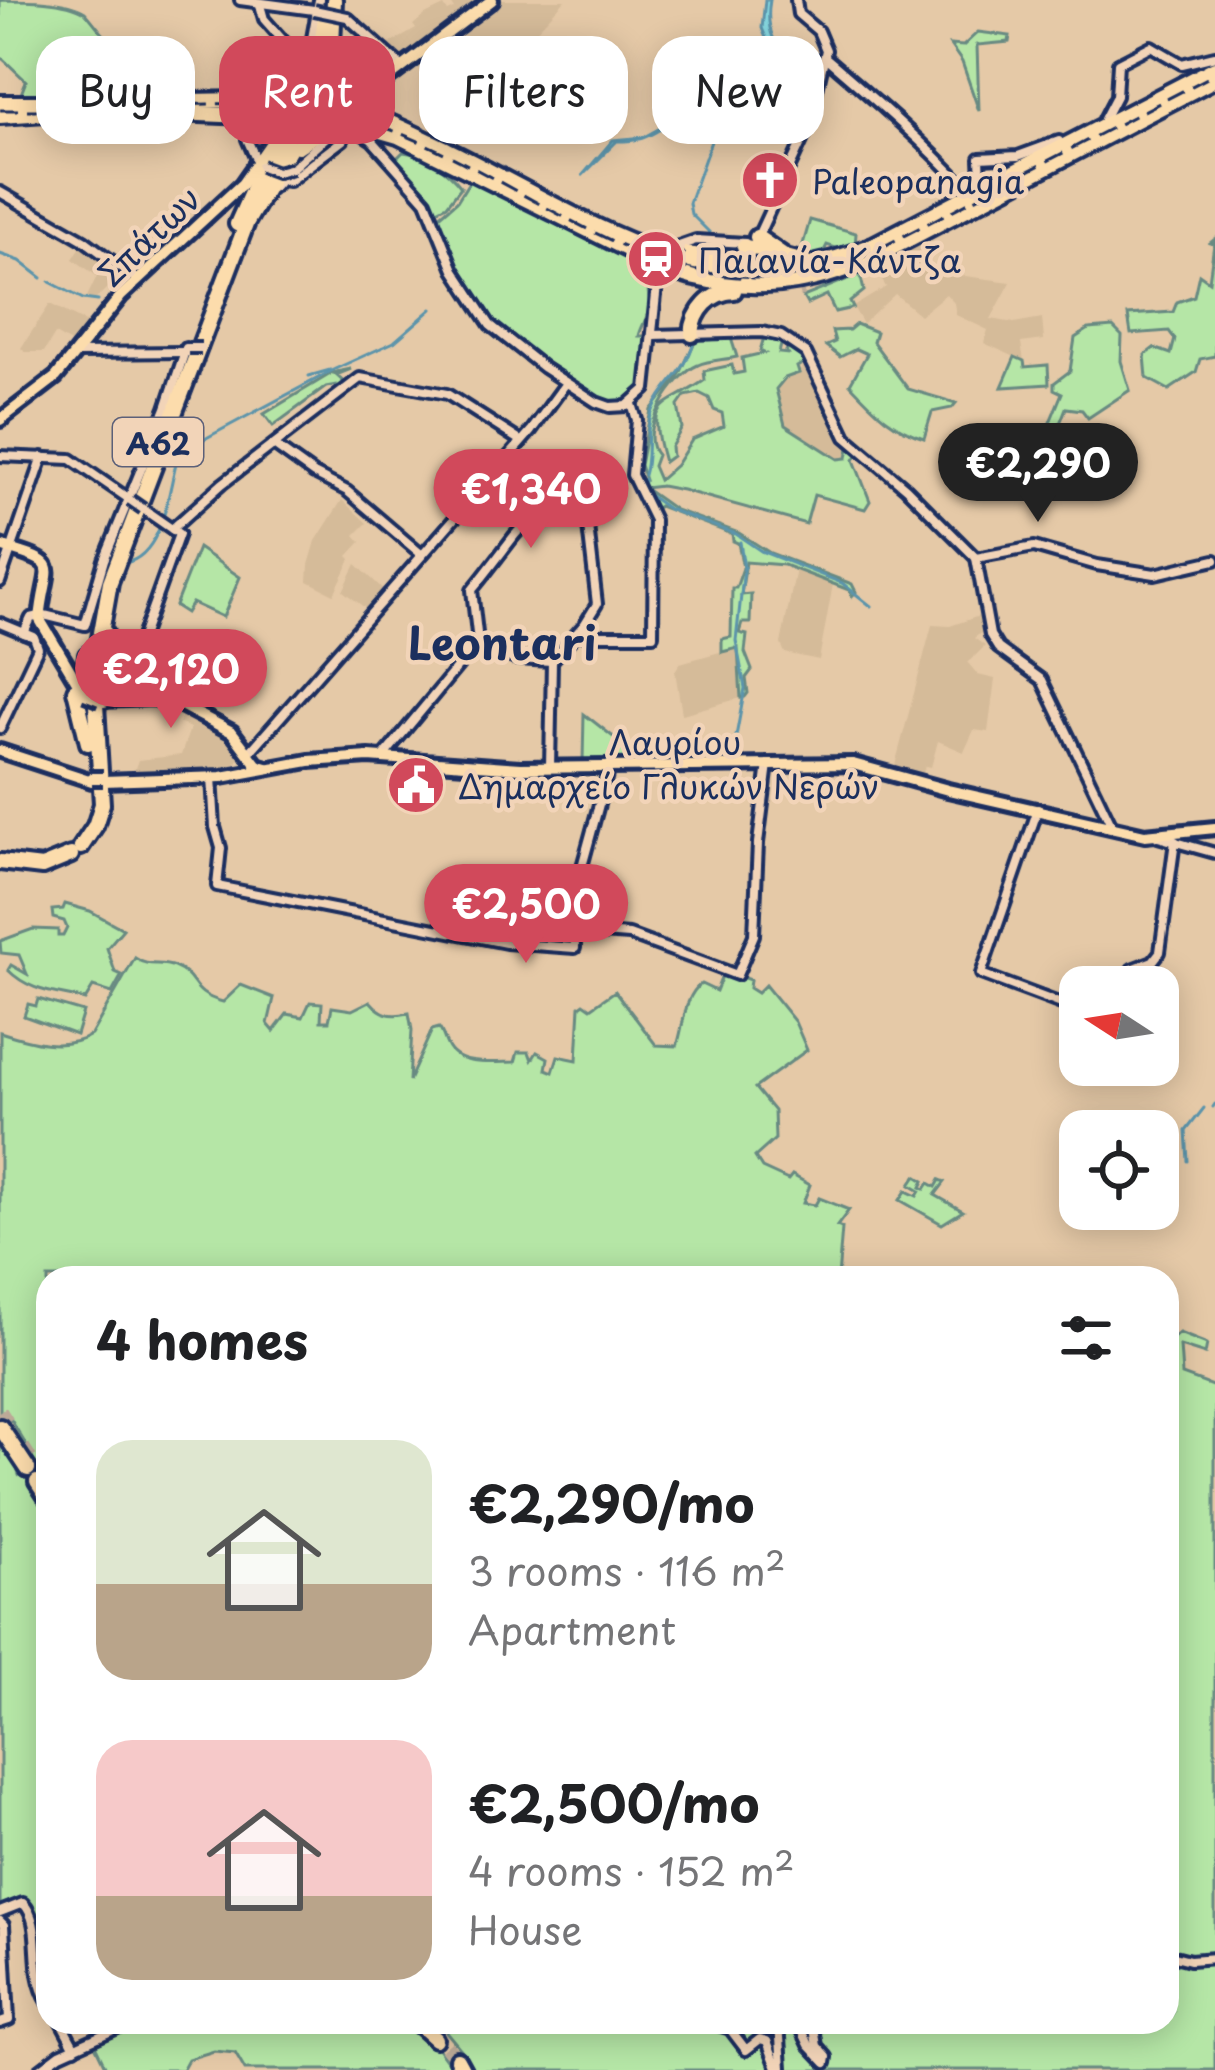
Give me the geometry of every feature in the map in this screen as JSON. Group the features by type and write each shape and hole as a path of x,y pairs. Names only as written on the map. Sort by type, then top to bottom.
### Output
{"highway":[{"path":"326,2 339,36"},
{"path":"319,36 326,2"},
{"name":"Α62","path":"0,860 36,863 74,849 98,819 94,710 104,605 247,222 319,94 332,46 326,2"},
{"name":"Α62","path":"98,781 91,670 108,578 236,229 311,84 326,2"},
{"path":"395,125 662,254 714,268 771,270 833,260 875,244 1211,65"},
{"path":"1193,97 1215,81"},
{"path":"694,331 704,304 718,293 801,289 850,272 1215,81"},
{"path":"0,100 61,108 0,114"},
{"path":"395,117 467,159"},
{"path":"1040,159 1108,120"},
{"path":"263,191 301,143 328,128 364,127 421,147"},
{"path":"395,136 702,291 694,331"},
{"path":"1068,157 1112,140"},
{"path":"236,229 271,144"},
{"path":"606,229 677,253 763,263 768,259 757,242"},
{"path":"757,242 791,260 833,260"},
{"path":"659,273 715,283 776,285 835,273 888,250"},
{"path":"98,781 93,698 107,607 125,541"},
{"path":"98,781 93,698 108,578"},
{"path":"3,1424 22,1448"},
{"path":"3,1424 36,1482"}],"main road":[{"name":"Σπάτων","path":"395,71 492,0"},
{"name":"Σπάτων","path":"0,420 53,380 138,280 242,184 268,144"},
{"path":"5,549 47,563 49,573 36,620 93,698"},
{"path":"93,698 154,698 178,704 239,738 249,763"},
{"path":"93,698 167,704 239,738"},
{"name":"Λαυρίου","path":"0,749 98,781 212,777 249,763 268,771 309,761 384,755 550,767 862,765 1168,838 1215,827"},
{"name":"Λαυρίου","path":"98,781 223,773 249,763"}],"street":[{"path":"240,0 261,7 326,2 403,65"},
{"path":"796,0 798,14 820,36"},
{"path":"314,36 326,2"},
{"path":"261,7 284,36"},
{"path":"824,40 824,57 913,131 932,158 966,188 981,180 980,158 1039,152 1105,118 1116,96 1118,62 1151,46 1183,64 1211,65"},
{"path":"252,144 258,161 277,172 294,165 316,144"},
{"path":"78,353 202,350 249,236 251,220 278,181 289,181 339,144"},
{"path":"376,144 426,201 454,271 487,322 600,408 632,411"},
{"path":"660,337 659,273 665,262 678,247 757,242 801,144"},
{"path":"0,193 84,240 138,280"},
{"path":"659,273 660,337"},
{"path":"576,634 653,635 654,520 632,476 632,411 648,383 660,337 657,320"},
{"path":"660,337 694,331 762,332 802,348 817,368 842,433 976,557 990,635 998,648 1042,680 1114,828"},
{"path":"0,623 36,620 85,625 104,560 187,350"},
{"path":"172,529 221,484 353,381 377,380 438,391 457,398 519,440"},
{"path":"249,763 258,743 566,383"},
{"path":"275,446 347,490 422,554"},
{"path":"0,457 76,461 178,537 140,635 129,678 154,698"},
{"path":"0,582 5,549 43,457"},
{"path":"384,755 478,642 472,590 518,532 565,510 580,514 588,526 598,597 596,607 552,661 550,767"},
{"path":"976,557 1031,547 1096,565 1163,574 1215,560"},
{"path":"0,728 38,650 36,620"},
{"path":"478,642 515,659 552,661"},
{"path":"239,738 258,743"},
{"path":"575,931 622,934 737,975 754,935 768,765"},
{"path":"212,777 221,846 217,886 512,944 575,948 574,896 610,766"},
{"path":"1038,810 981,974 1059,1003"},
{"path":"1139,966 1154,960 1161,947 1168,838 1215,854"},
{"path":"5,2021 2,1917 25,1903 32,1915 36,1978"},
{"path":"1179,1956 1215,1958"},
{"path":"67,2034 75,2048"},
{"path":"39,2070 105,2034"},
{"path":"732,2034 743,2046 765,2040 781,2070"},
{"path":"780,2034 781,2070"},
{"path":"804,2034 826,2062 814,2034"}],"shaded area":[{"path":"449,0 490,0 443,36 419,36 419,50 404,64 395,55 395,41 416,29 413,25 425,15 444,6 448,12 454,9"},
{"path":"495,0 565,0 531,36 464,36 457,30"},
{"path":"84,242 125,270 96,299 86,299 97,276 73,259"},
{"path":"918,242 922,260 932,273 955,267 957,275 1011,282 991,319 1014,323 1042,318 1044,340 1021,343 1024,361 984,343 988,330 956,315 946,294 920,315 895,294 863,324 853,307 886,287 874,267"},
{"path":"50,304 95,327 79,348 55,334 44,352 25,352 21,348"},
{"path":"806,362 850,443 847,459 838,459 785,426 776,389"},
{"path":"342,500 367,523 355,535 361,542 348,556 351,559 334,594 308,581 309,565 316,541"},
{"path":"356,564 386,592 369,611 343,591"},
{"path":"796,569 833,584 819,660 785,653 781,644"},
{"path":"982,615 986,629 974,638 985,646 968,663 978,675 995,679 988,732 974,730 964,752 938,741 931,767 925,766 922,777 894,769 932,625 950,626"},
{"path":"738,647 741,698 682,714 675,671 680,663"},
{"path":"183,713 223,733 243,756 226,771 133,774 138,760 181,755 190,728 179,723"}],"green space":[{"path":"0,0 77,8 105,36 36,36 36,99 19,99 26,81 0,56"},
{"path":"978,32 1010,36 1009,42 977,45 979,111 962,62 950,45 963,46"},
{"path":"403,152 436,164 461,187 447,205 433,212 394,161"},
{"path":"472,177 651,268 648,312 639,336 650,336 642,389 624,404 604,403 497,329 452,262 436,219 457,201"},
{"path":"810,220 856,233 855,247 835,253 836,248 827,245 821,257 799,258"},
{"path":"1215,239 1215,356 1200,359 1196,372 1169,390 1147,378 1145,355 1154,348 1171,354 1175,339 1169,331 1131,334 1128,315 1173,312 1177,302 1194,296 1199,274 1209,281 1214,244 1210,243"},
{"path":"860,274 864,291 850,302 853,308 835,312 827,295 807,304 803,297"},
{"path":"856,324 876,332 873,342 908,389 956,403 932,412 924,438 891,422 850,384 867,354 856,349 840,357 826,346 835,342 832,331 849,330"},
{"path":"1113,327 1122,336 1121,361 1130,390 1088,418 1082,410 1066,408 1047,457 1039,449 1062,393 1054,389 1054,383 1070,371 1075,338 1089,329"},
{"path":"697,337 709,340 731,338 737,357 689,370 661,404 651,432 657,455 653,466 659,480 692,440 724,426 722,413 714,410 709,398 699,393 685,396 678,406 682,428 671,447 672,456 664,462 656,426 662,408 705,380 704,371 732,365 734,374 744,372 742,358 764,353 760,351 764,337 782,341 779,353 788,354 790,346 807,361 776,389 785,425 838,459 847,458 850,443 860,451 854,460 870,501 865,509 814,495 806,524 682,490 644,488 675,510 852,584 856,592 852,596 849,590 784,565 746,562 741,595 751,594 750,623 742,623 739,633 747,635 745,652 752,670 746,678 748,693 741,698 738,648 722,652 722,639 731,637 732,588 743,568 738,543 732,534 659,506 653,510 635,479 645,480 640,465 651,410 680,374"},
{"path":"1015,357 1025,367 1048,365 1049,384 1002,387"},
{"path":"351,369 336,375 347,385 342,390 336,385 326,387 273,426 264,414 332,373"},
{"path":"198,548 240,577 223,617 192,603 186,613 175,606"},
{"path":"584,714 630,750 629,761 583,762"},
{"path":"65,904 123,929 107,948 115,972 122,975 112,993 93,987 85,1000 34,987 8,970 11,965 27,974 19,955 1,953 0,941 33,929 58,930 58,936 63,936 67,928 64,921 53,918 52,910 63,909"},
{"path":"135,958 174,967 204,994 223,1002 241,985 274,998 268,1024 274,1031 287,1014 303,1017 310,1002 322,1003 321,1021 329,1021 332,1007 352,1010 370,1001 387,1014 409,1013 409,1081 432,1030 439,1028 459,1057 515,1062 518,1052 529,1052 532,1060 537,1052 548,1058 546,1069 553,1072 558,1056 577,1060 580,1006 584,1003 591,1008 615,991 656,1045 677,1046 695,989 701,984 716,991 724,971 750,980 749,988 757,993 765,985 795,1022 807,1050 755,1088 774,1111 775,1139 755,1157 762,1168 810,1185 803,1203 815,1205 819,1198 849,1210 837,1226 842,1228 839,1266 36,1266 36,1946 30,1902 0,1909 0,1435 19,1475 30,1467 21,1449 26,1445 11,1420 0,1422 0,1032 58,1044 91,1035"},
{"path":"38,999 83,1012 76,1035 24,1016 28,1004 36,1006"},
{"path":"916,1176 924,1181 921,1187 925,1189 929,1183 936,1187 940,1180 945,1182 935,1195 963,1211 942,1224 900,1200 906,1191 917,1196 920,1191 910,1185"},
{"path":"1179,1333 1207,1344 1205,1354 1180,1346 1182,1375 1215,1387 1215,2070 465,2070 459,2057 464,2053 448,2034 1179,2034"},
{"path":"113,2034 425,2034 454,2070 245,2070 235,2053 214,2051 188,2059 182,2070 107,2070 94,2043"}],"water":[{"path":"765,0 770,0 773,36 765,36"}],"waterway":[{"path":"710,144 689,203 691,214 710,233"},
{"path":"0,254 20,261 42,278"},
{"path":"50,282 83,299 98,301"},
{"path":"125,563 138,557 157,534 178,456 184,450 394,342 432,309"},
{"path":"644,475 651,416 694,341"},
{"path":"309,376 330,370"},
{"path":"644,479 643,491 668,509 736,534 761,551 842,583 871,606"},
{"path":"732,758 745,688 736,641 744,568 740,542"},
{"path":"1188,1161 1186,1131 1204,1108"}],"tunnel":[{"path":"799,290 803,289"},
{"path":"0,1411 7,1422"},
{"path":"23,1447 36,1468"},
{"path":"436,2034 457,2059"}],"railway":[{"path":"195,105 289,106 356,118 420,142 603,237 664,262 728,276 794,276 865,256 1215,74"},
{"path":"0,110 36,110"}],"place":[{"name":"Paleopanagia","path":"770,180"},
{"name":"Παιανία-Κάντζα","path":"656,259"},
{"name":"Δημαρχείο Γλυκών Νερών","path":"416,785"}],"district":[{"name":"Leontari","path":"502,641"}]}
